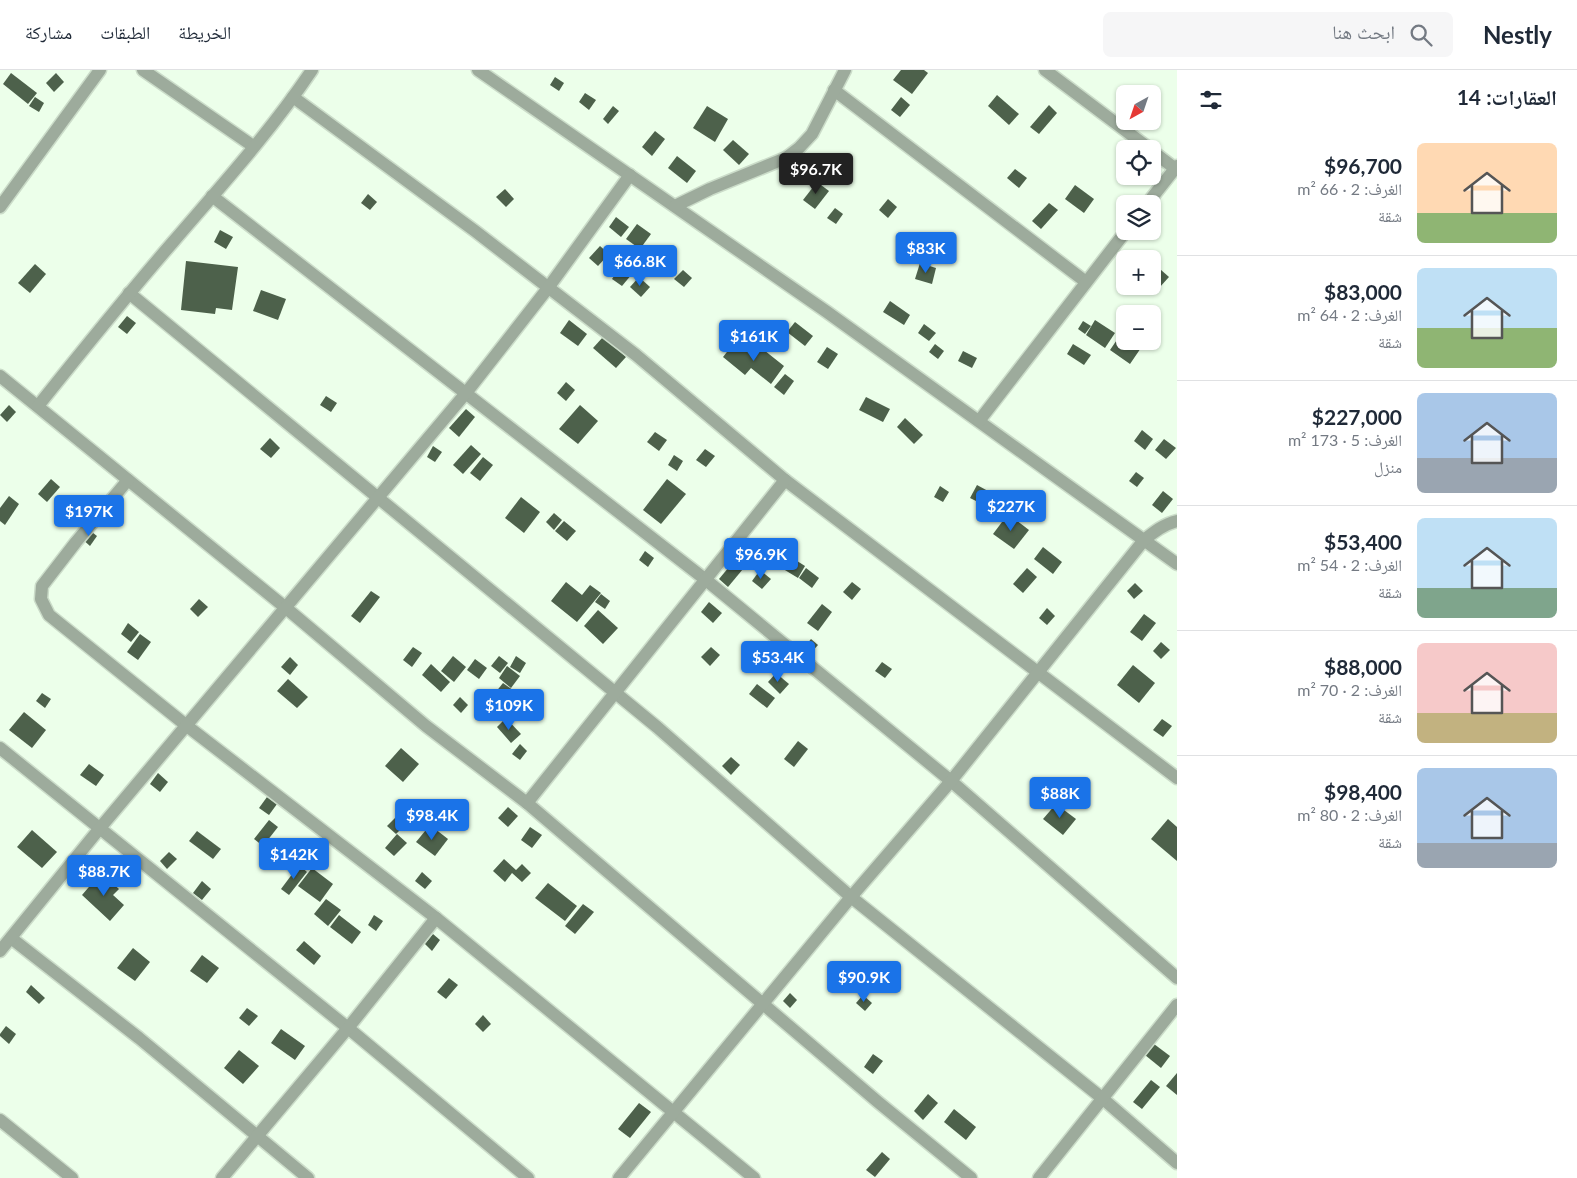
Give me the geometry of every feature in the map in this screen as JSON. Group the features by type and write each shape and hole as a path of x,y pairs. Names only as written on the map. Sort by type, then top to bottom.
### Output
{"street":[{"path":"0,207 100,70"},
{"path":"143,70 253,146"},
{"path":"38,406 129,293 293,97 312,70"},
{"path":"478,70 827,312 1177,564"},
{"path":"675,206 786,158 793,153 812,134 845,70"},
{"path":"1045,70 1138,140"},
{"path":"834,90 1086,282"},
{"path":"293,97 474,230 636,355 785,480 1177,778"},
{"path":"1154,195 1176,168 1161,157"},
{"path":"0,951 100,828 466,393 548,288 630,175"},
{"path":"212,196 706,580 951,781 1177,978"},
{"path":"978,421 1119,240"},
{"path":"129,293 658,727 852,897 1102,1098 1177,1163"},
{"path":"0,376 286,608 426,726 527,803 885,1108 971,1178"},
{"path":"128,480 42,586 41,599 49,615 187,726 436,918 754,1178"},
{"path":"527,803 785,480"},
{"path":"620,1178 852,897 951,781 1144,540 1163,526 1177,521"},
{"path":"0,748 348,1028 528,1178"},
{"path":"222,1178 348,1028 436,918"},
{"path":"12,938 139,1038 308,1178"},
{"path":"1039,1178 1177,1005"},
{"path":"0,1120 72,1178"}],"building":[{"path":"901,70 924,70 928,73 912,94 893,80"},
{"path":"11,73 37,93 28,104 3,84"},
{"path":"56,73 64,82 54,92 46,83"},
{"path":"555,77 564,83 559,91 550,85"},
{"path":"585,93 596,100 589,110 579,102"},
{"path":"997,95 1019,114 1009,125 988,106"},
{"path":"35,97 44,103 39,112 29,106"},
{"path":"901,97 910,105 900,117 891,110"},
{"path":"1049,105 1057,113 1039,134 1030,127"},
{"path":"613,106 619,111 608,124 603,119"},
{"path":"707,106 728,119 715,142 693,128"},
{"path":"655,131 665,139 652,156 642,147"},
{"path":"733,140 749,154 739,165 723,150"},
{"path":"677,156 696,171 687,183 668,168"},
{"path":"1015,169 1027,178 1019,188 1007,178"},
{"path":"817,182 829,191 815,209 803,200"},
{"path":"1075,185 1094,199 1084,213 1065,199"},
{"path":"505,189 514,199 506,207 496,197"},
{"path":"368,194 377,202 370,210 361,203"},
{"path":"888,199 897,207 888,218 879,210"},
{"path":"1049,203 1058,210 1041,229 1032,221"},
{"path":"835,208 843,214 836,224 827,218"},
{"path":"616,217 629,227 621,237 609,227"},
{"path":"637,224 651,234 640,249 626,239"},
{"path":"220,230 233,237 226,249 214,242"},
{"path":"600,246 609,254 598,266 589,258"},
{"path":"186,261 238,267 232,310 216,308 215,314 181,310"},
{"path":"920,263 936,268 932,284 915,279"},
{"path":"35,264 46,274 30,293 18,283"},
{"path":"621,266 632,274 622,286 612,279"},
{"path":"683,270 692,278 684,287 674,279"},
{"path":"1161,270 1169,277 1161,286"},
{"path":"639,277 650,287 641,297 630,287"},
{"path":"261,290 286,299 278,320 253,311"},
{"path":"890,301 910,315 904,325 883,312"},
{"path":"127,316 136,323 127,334 118,327"},
{"path":"569,320 587,334 578,346 560,333"},
{"path":"1095,320 1115,333 1105,348 1086,335"},
{"path":"1083,321 1091,326 1085,334 1078,329"},
{"path":"795,322 813,336 805,346 787,332"},
{"path":"924,324 936,333 929,341 918,333"},
{"path":"603,337 626,357 616,368 593,348"},
{"path":"1116,341 1116,350 1140,350 1130,364 1110,350"},
{"path":"754,342 784,366 771,384 751,368 745,375 723,357 734,343 746,352"},
{"path":"935,344 944,351 938,359 929,352"},
{"path":"1073,344 1091,355 1084,365 1067,354"},
{"path":"827,347 838,354 828,369 817,362"},
{"path":"963,351 977,358 972,368 958,361"},
{"path":"785,374 794,381 784,395 774,387"},
{"path":"566,382 575,390 566,401 557,393"},
{"path":"326,396 337,403 331,412 320,405"},
{"path":"866,397 890,409 883,422 859,410"},
{"path":"9,405 16,412 7,422 0,415"},
{"path":"580,405 598,421 578,444 559,429"},
{"path":"466,409 475,417 459,437 449,428"},
{"path":"905,418 923,435 914,444 897,427"},
{"path":"1142,430 1153,439 1145,450 1134,441"},
{"path":"655,432 667,440 659,451 647,442"},
{"path":"270,438 280,448 271,458 260,449"},
{"path":"1164,439 1176,448 1166,459 1155,450"},
{"path":"471,445 481,454 463,474 453,465"},
{"path":"433,446 442,452 435,462 427,457"},
{"path":"705,449 715,456 706,467 696,460"},
{"path":"674,455 683,461 677,471 668,465"},
{"path":"483,457 493,465 480,481 470,473"},
{"path":"1136,472 1144,478 1137,487 1129,481"},
{"path":"51,479 60,487 47,502 38,494"},
{"path":"667,479 686,494 661,524 643,510"},
{"path":"977,485 988,491 982,504 970,498"},
{"path":"940,486 949,492 943,502 934,497"},
{"path":"1163,491 1173,499 1162,513 1152,505"},
{"path":"9,496 19,504 5,525 0,521 0,508"},
{"path":"521,497 540,512 524,533 505,518"},
{"path":"554,513 562,520 554,530 546,522"},
{"path":"1008,514 1029,530 1014,549 993,534"},
{"path":"564,521 576,531 567,541 555,531"},
{"path":"88,529 97,536 90,546 81,538"},
{"path":"1043,547 1062,562 1053,574 1034,559"},
{"path":"778,549 805,566 798,578 770,561"},
{"path":"645,551 654,558 648,567 639,560"},
{"path":"734,561 743,569 728,587 719,579"},
{"path":"806,568 819,578 812,588 799,578"},
{"path":"1027,568 1037,577 1023,593 1013,584"},
{"path":"760,570 771,579 762,589 752,581"},
{"path":"566,582 582,595 590,585 601,593 577,622 551,601"},
{"path":"852,582 861,589 852,600 843,592"},
{"path":"1135,583 1143,591 1134,599 1127,591"},
{"path":"371,591 380,597 360,623 351,616"},
{"path":"601,594 610,601 605,609 595,602"},
{"path":"199,599 208,607 198,617 190,609"},
{"path":"709,602 722,613 713,623 701,612"},
{"path":"822,604 832,612 818,631 807,623"},
{"path":"1047,608 1055,616 1047,625 1039,618"},
{"path":"598,610 618,628 603,644 584,626"},
{"path":"1144,614 1156,623 1142,641 1130,632"},
{"path":"128,623 139,632 131,642 121,634"},
{"path":"140,634 151,642 138,660 127,652"},
{"path":"811,639 818,645 810,654 803,649"},
{"path":"1161,642 1170,650 1161,659 1153,651"},
{"path":"413,647 422,653 412,667 403,660"},
{"path":"711,647 720,655 710,666 701,657"},
{"path":"453,656 466,667 454,682 441,671"},
{"path":"499,656 508,663 500,673 491,666"},
{"path":"516,656 526,663 520,673 510,667"},
{"path":"290,657 298,665 290,675 281,667"},
{"path":"475,659 487,668 479,679 467,670"},
{"path":"882,662 892,669 885,678 875,671"},
{"path":"431,664 450,682 441,692 422,675"},
{"path":"1133,665 1155,683 1139,703 1117,685"},
{"path":"507,666 520,676 511,688 499,678"},
{"path":"776,673 789,684 780,694 768,682"},
{"path":"288,679 308,697 297,708 277,691"},
{"path":"503,683 517,693 509,703 495,693"},
{"path":"757,684 775,698 767,708 749,694"},
{"path":"532,689 542,699 532,708 523,700"},
{"path":"42,693 51,699 45,708 36,701"},
{"path":"460,697 468,705 461,713 453,705"},
{"path":"24,712 46,730 32,748 9,730"},
{"path":"506,718 521,734 511,743 497,727"},
{"path":"1162,719 1172,726 1163,737 1153,730"},
{"path":"798,741 808,749 794,767 784,759"},
{"path":"520,744 527,751 520,760 512,754"},
{"path":"401,748 419,764 403,782 385,766"},
{"path":"731,757 740,765 731,775 722,766"},
{"path":"89,764 104,775 96,786 80,775"},
{"path":"158,773 168,782 160,792 150,784"},
{"path":"1050,778 1060,786 1054,794 1044,786"},
{"path":"267,797 277,804 269,815 259,808"},
{"path":"1056,804 1076,819 1063,835 1043,819"},
{"path":"508,807 518,816 508,827 498,818"},
{"path":"396,817 405,825 396,834 387,826"},
{"path":"1168,819 1177,827 1177,861 1151,839"},
{"path":"269,820 278,827 263,846 254,839"},
{"path":"430,825 448,839 435,856 416,842"},
{"path":"530,827 542,835 532,848 521,840"},
{"path":"32,830 57,852 42,868 17,847"},
{"path":"197,831 221,849 213,859 189,841"},
{"path":"397,834 407,843 394,856 385,848"},
{"path":"318,840 328,849 319,859 309,850"},
{"path":"169,852 177,859 167,869 160,861"},
{"path":"504,859 516,870 522,864 531,873 522,882 512,873 505,882 493,871"},
{"path":"299,865 307,872 289,895 281,889"},
{"path":"312,868 333,884 320,902 298,886"},
{"path":"422,872 432,881 425,889 415,881"},
{"path":"101,873 119,889 113,895 124,905 110,921 82,895"},
{"path":"202,881 211,889 202,900 193,893"},
{"path":"548,883 577,906 565,921 535,898"},
{"path":"326,899 341,910 328,926 314,914"},
{"path":"583,904 594,912 575,934 565,926"},
{"path":"339,915 361,932 352,944 330,927"},
{"path":"374,915 383,921 376,931 368,925"},
{"path":"433,934 440,940 432,951 425,944"},
{"path":"304,941 321,956 314,965 296,950"},
{"path":"133,948 150,962 135,981 117,968"},
{"path":"202,955 219,968 207,983 190,971"},
{"path":"449,978 458,985 446,999 437,992"},
{"path":"31,985 45,998 39,1004 26,992"},
{"path":"790,993 797,1000 790,1008 783,1001"},
{"path":"863,995 872,1003 865,1011 856,1003"},
{"path":"247,1008 258,1016 249,1026 239,1018"},
{"path":"483,1015 491,1024 483,1032 475,1024"},
{"path":"6,1026 16,1034 9,1044 0,1036"},
{"path":"281,1029 305,1046 295,1060 271,1043"},
{"path":"1154,1044 1170,1056 1161,1068 1145,1055"},
{"path":"239,1050 259,1066 243,1084 224,1068"},
{"path":"873,1054 883,1061 873,1074 864,1067"},
{"path":"1177,1073 1177,1095 1166,1086"},
{"path":"1151,1080 1160,1087 1142,1109 1133,1102"},
{"path":"928,1094 938,1103 923,1120 914,1111"},
{"path":"639,1103 651,1112 630,1138 618,1129"},
{"path":"954,1109 976,1127 966,1140 944,1122"},
{"path":"882,1152 890,1159 875,1177 866,1170"}]}
